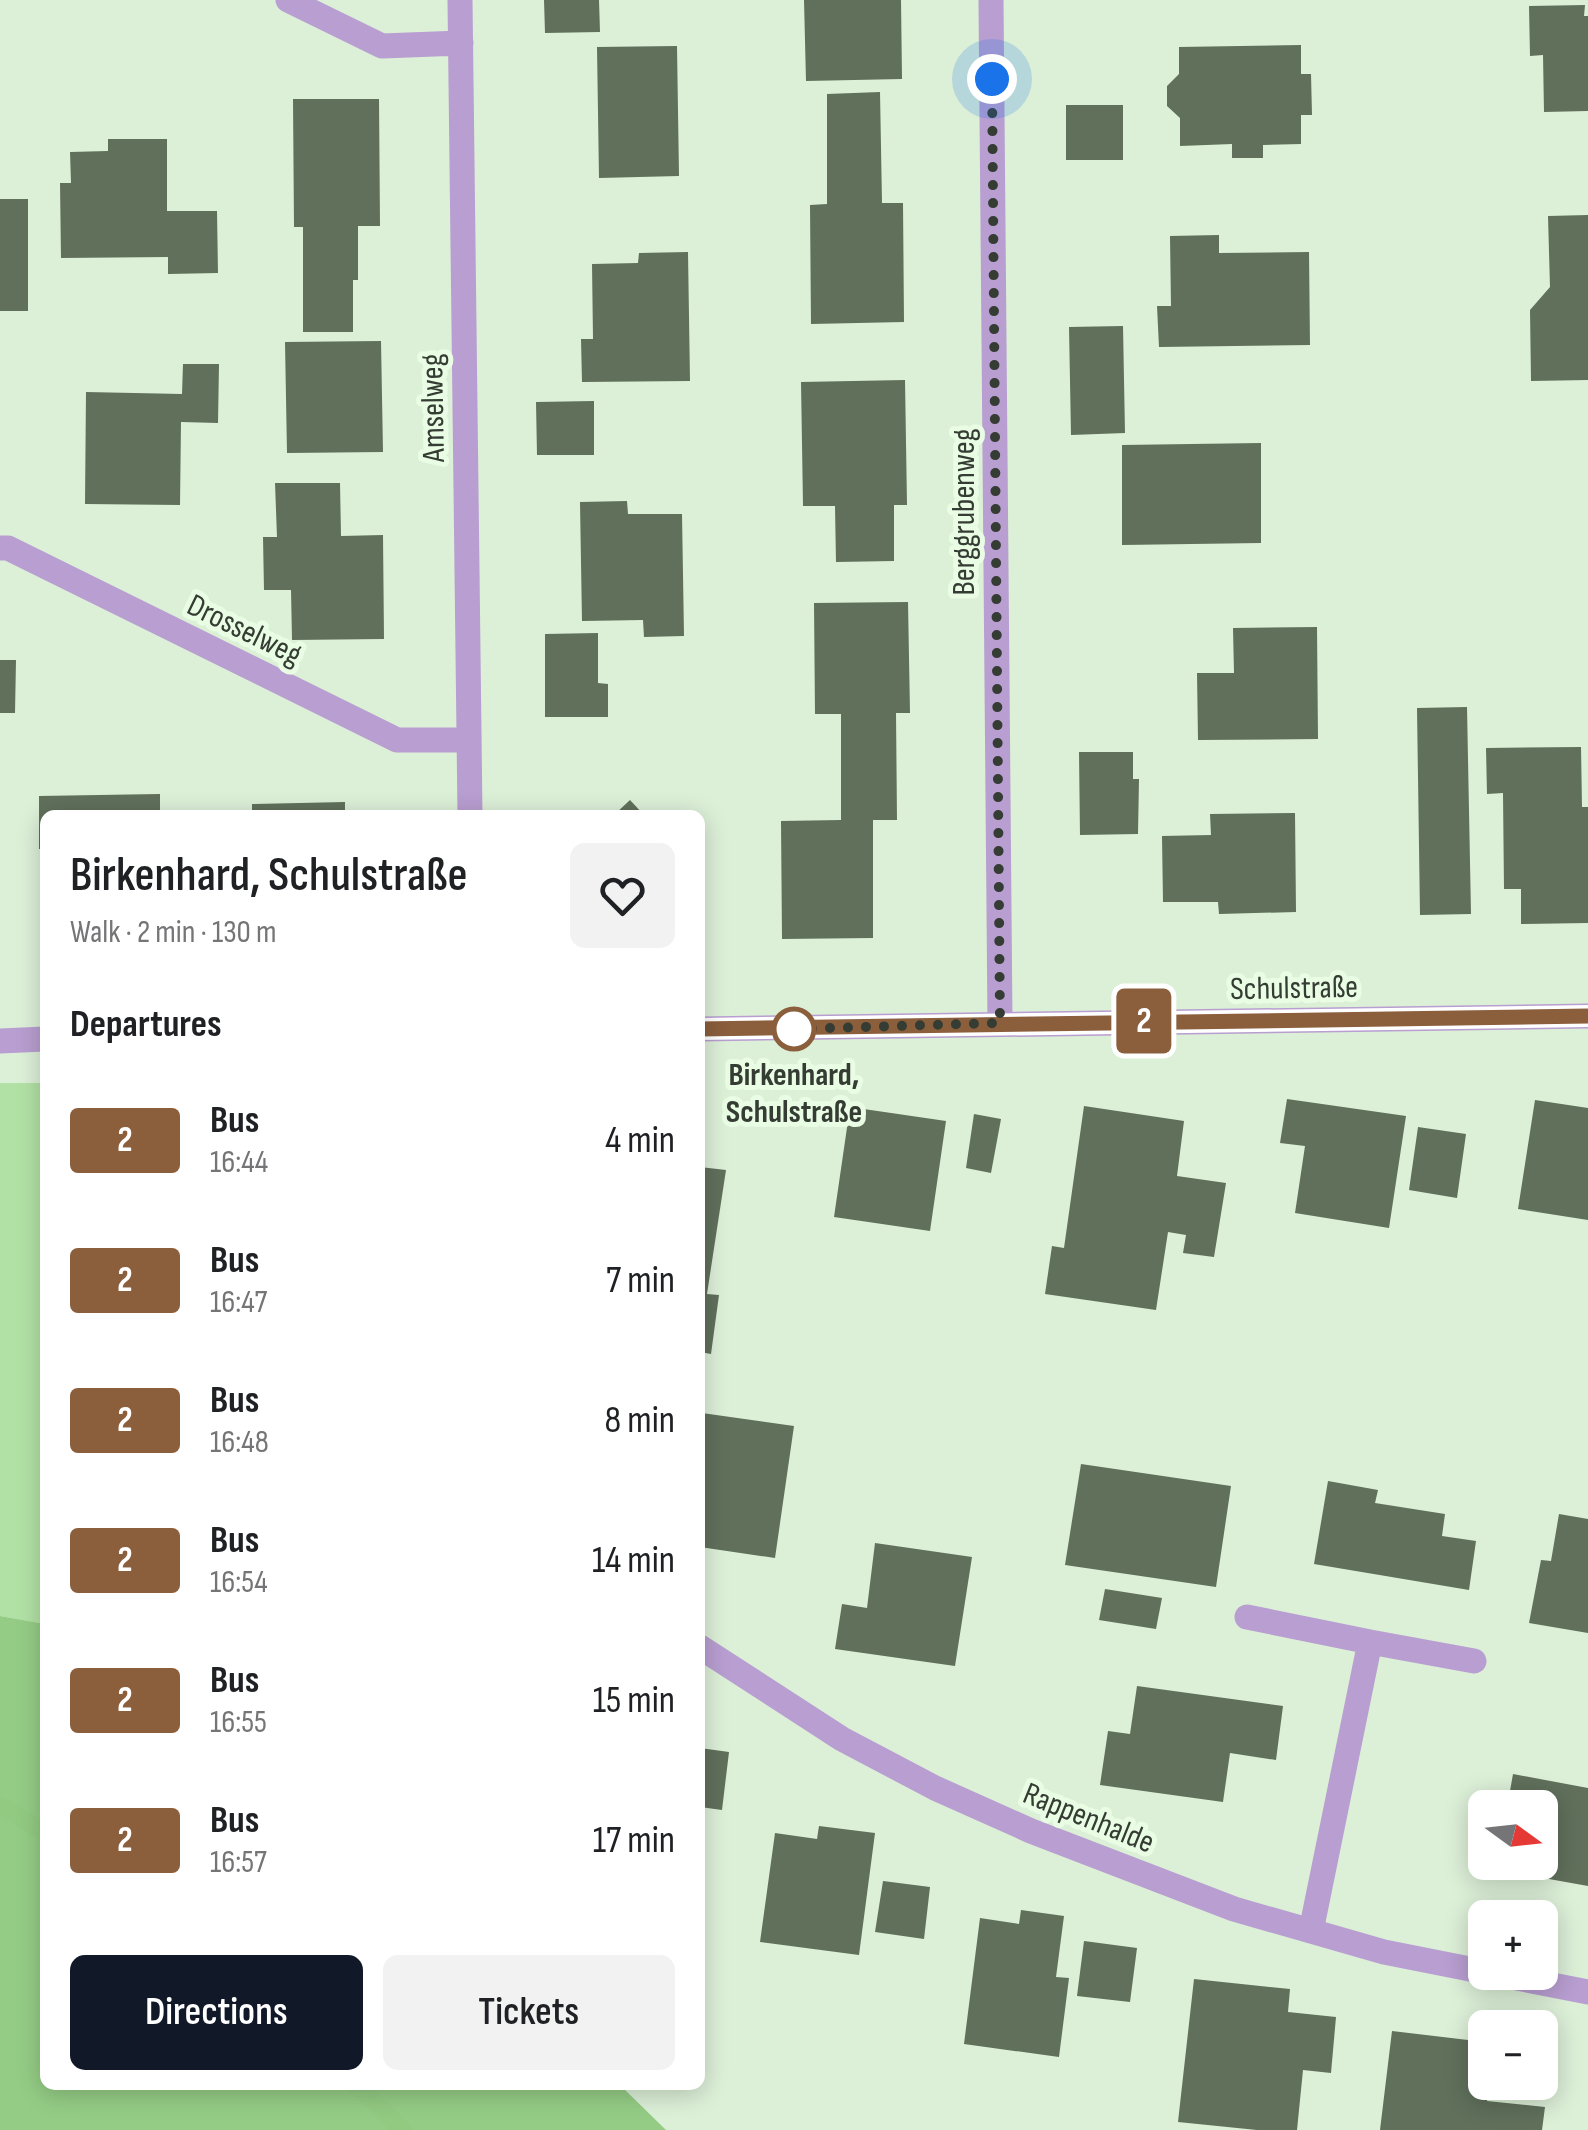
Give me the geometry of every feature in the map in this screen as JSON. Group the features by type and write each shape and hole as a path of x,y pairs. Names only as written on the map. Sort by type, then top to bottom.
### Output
{"street":[{"path":"288,0 382,46 461,44"},
{"name":"Amselweg","path":"460,0 470,810"},
{"name":"Berggrubenweg","path":"992,0 1000,1023"},
{"name":"Drosselweg","path":"0,548 8,548 397,740 469,740"},
{"name":"Schulstraße","path":"705,1029 1588,1016"},
{"path":"0,1041 40,1040"},
{"path":"1247,1617 1474,1662"},
{"path":"1310,1931 1370,1642"},
{"name":"Rappenhalde","path":"705,1650 842,1739 935,1788 1032,1831 1197,1895 1310,1931 1384,1952 1468,1968"},
{"name":"Rappenhalde","path":"1558,1986 1588,1992"}],"green space":[{"path":"0,1083 40,1083 40,1623 0,1616"},
{"path":"0,1616 40,1623 40,2090 625,2090 666,2130 0,2130"}],"building":[{"path":"544,0 599,0 600,32 545,33"},
{"path":"804,0 901,0 902,79 806,81"},
{"path":"1585,5 1588,111 1544,112 1543,55 1530,56 1529,6"},
{"path":"1301,45 1301,74 1311,74 1312,115 1301,115 1301,144 1263,145 1263,158 1232,158 1232,144 1180,146 1180,118 1167,106 1167,86 1179,74 1179,47"},
{"path":"677,46 679,176 599,178 597,47"},
{"path":"880,92 882,203 903,203 904,322 811,324 810,205 827,204 827,94"},
{"path":"293,99 379,99 380,226 358,226 353,332 303,332 303,227 294,227"},
{"path":"1066,105 1123,105 1123,160 1066,160"},
{"path":"108,139 167,139 167,211 217,211 218,273 168,274 168,257 61,258 60,183 71,183 70,152 108,151"},
{"path":"0,199 28,199 28,311 0,311"},
{"path":"1588,215 1588,380 1531,381 1530,310 1550,287 1548,216"},
{"path":"1219,235 1219,253 1309,252 1310,345 1159,347 1157,306 1171,306 1170,236"},
{"path":"688,252 690,381 582,382 581,339 593,339 592,264 638,263 639,253"},
{"path":"1123,326 1125,433 1071,435 1069,327"},
{"path":"381,341 383,452 287,453 285,342"},
{"path":"183,364 219,364 218,423 181,422 180,505 85,504 86,392 182,394"},
{"path":"905,380 907,505 894,505 894,561 836,562 835,506 803,506 801,382"},
{"path":"594,401 594,455 537,455 536,402"},
{"path":"1261,443 1261,543 1122,545 1122,445"},
{"path":"275,483 340,483 341,536 383,535 384,639 292,640 291,590 264,590 263,537 277,537"},
{"path":"627,501 628,514 682,514 684,636 644,637 643,620 582,621 580,502"},
{"path":"908,602 910,713 896,713 897,820 873,820 873,938 782,939 781,821 841,820 841,714 815,714 814,603"},
{"path":"1317,627 1318,739 1198,740 1197,673 1234,673 1233,628"},
{"path":"598,633 598,683 608,684 608,717 545,717 545,634"},
{"path":"0,660 16,660 15,713 0,713"},
{"path":"1467,707 1471,914 1420,915 1417,708"},
{"path":"1581,747 1582,807 1588,807 1588,923 1521,924 1521,889 1504,889 1503,793 1487,794 1486,748"},
{"path":"1079,752 1133,752 1133,779 1139,779 1138,834 1080,835"},
{"path":"160,794 160,810 40,810 39,849 39,796"},
{"path":"630,800 639,810 619,810"},
{"path":"345,802 345,810 252,810 252,804"},
{"path":"1295,813 1296,912 1219,914 1218,902 1163,902 1162,836 1211,835 1210,814"},
{"path":"1287,1099 1406,1116 1389,1228 1295,1213 1305,1146 1280,1143"},
{"path":"1535,1100 1588,1108 1588,1220 1518,1209"},
{"path":"1084,1106 1184,1121 1177,1176 1226,1183 1214,1257 1183,1253 1186,1235 1168,1232 1156,1310 1045,1294 1052,1246 1064,1248"},
{"path":"850,1107 946,1121 930,1231 834,1217"},
{"path":"974,1114 1001,1119 991,1173 966,1168"},
{"path":"1418,1127 1466,1134 1457,1198 1409,1190"},
{"path":"705,1168 726,1170 707,1294 719,1295 711,1354 705,1353"},
{"path":"705,1413 794,1426 775,1558 705,1548"},
{"path":"1081,1464 1231,1486 1216,1587 1065,1565"},
{"path":"1328,1481 1378,1490 1375,1503 1445,1514 1442,1536 1476,1541 1469,1590 1314,1564"},
{"path":"1559,1514 1588,1519 1588,1633 1529,1623 1541,1560 1551,1561"},
{"path":"875,1543 972,1557 955,1666 835,1649 842,1604 867,1608"},
{"path":"1105,1589 1162,1598 1156,1629 1099,1620"},
{"path":"1137,1686 1283,1706 1276,1760 1230,1753 1223,1802 1100,1785 1108,1731 1130,1734"},
{"path":"705,1749 729,1752 722,1810 705,1808"},
{"path":"1513,1774 1588,1788 1588,1886 1555,1880 1558,1880 1558,1790 1510,1790"},
{"path":"819,1826 875,1833 859,1955 760,1942 775,1833 817,1839"},
{"path":"883,1881 930,1887 924,1939 875,1932"},
{"path":"1021,1910 1064,1916 1056,1977 1069,1978 1059,2057 964,2044 980,1918 1019,1924"},
{"path":"1084,1941 1137,1948 1130,2002 1077,1996"},
{"path":"1194,1979 1290,1989 1288,2012 1336,2017 1331,2073 1303,2070 1297,2130 1178,2122"},
{"path":"1392,2031 1468,2040 1468,2100 1545,2107 1542,2130 1380,2130"}],"waterway":[{"path":"0,1806 40,1829"},
{"path":"361,2090 403,2130"}],"bus line":[{"name":"2","path":"705,1029 1588,1016"}],"place":[{"name":"Birkenhard, Schulstraße","path":"794,1029"}],"route":[{"path":"794,1029 1000,1023 992,79"}]}
